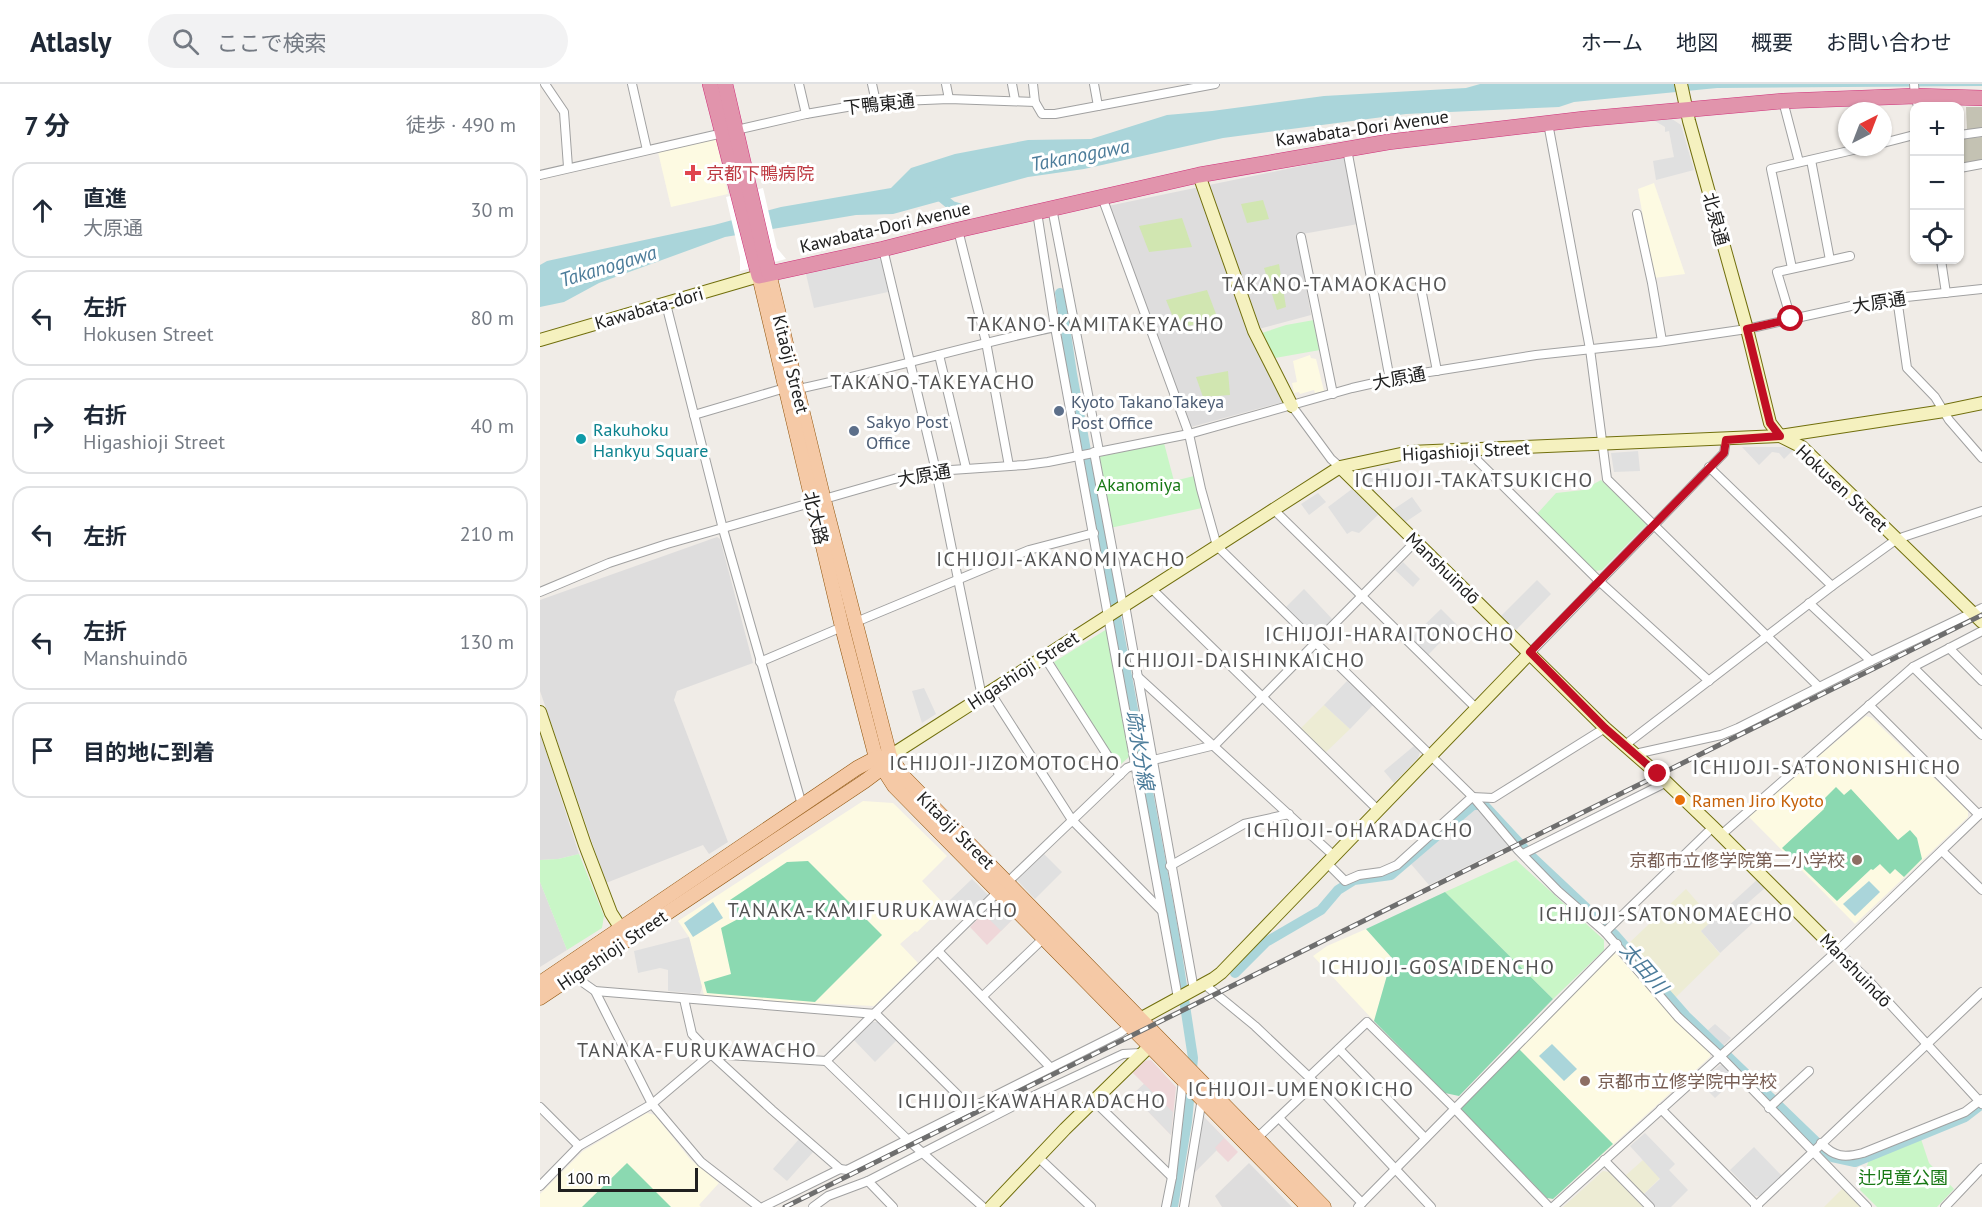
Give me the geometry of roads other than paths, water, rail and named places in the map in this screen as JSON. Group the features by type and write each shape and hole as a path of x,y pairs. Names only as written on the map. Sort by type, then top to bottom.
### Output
{"highway":[{"path":"710,84 729,131"},
{"path":"725,84 729,131 763,270"},
{"name":"Kawabata-Dori Avenue","path":"763,270 883,249 1198,175 1347,149 1685,103 1783,101 1915,93 1982,98"}],"main road":[{"name":"Kitaōji Street","path":"763,270 818,502 856,622 882,761 903,776 1003,887 1135,1023 1149,1046 1192,1082 1252,1143 1308,1207"},
{"name":"北大路","path":"818,502 842,627 882,761"},
{"name":"Higashioji Street","path":"624,934 801,805 857,768 882,761"},
{"name":"Higashioji Street","path":"540,998 569,971 882,761"},
{"name":"Higashioji Street","path":"540,983 569,971"},
{"name":"Kitaōji Street","path":"1252,1143 1324,1207"}],"street":[{"path":"545,84 564,112 568,167"},
{"path":"632,84 647,150"},
{"path":"799,84 806,114"},
{"path":"872,84 876,102"},
{"path":"946,84 949,99"},
{"path":"1012,84 1015,100"},
{"path":"1033,84 1035,102"},
{"path":"1094,84 1098,106"},
{"name":"下鴨東通","path":"540,175 806,114 876,102 949,99 1015,100 1035,102 1042,114 1055,114 1215,84"},
{"name":"北泉通","path":"1681,84 1747,329"},
{"path":"1783,101 1799,162"},
{"path":"1548,123 1590,349 1607,479 1819,687"},
{"path":"1964,134 1982,132"},
{"path":"1892,141 1910,136"},
{"path":"1347,149 1390,380"},
{"path":"1792,268 1771,169 1838,154"},
{"path":"1811,160 1830,260"},
{"path":"1964,167 1982,164"},
{"name":"Manshuindō","path":"1198,175 1254,331 1292,406 1331,459 1351,476 1414,542 1530,652 1605,728 1667,782 1867,979 1981,1102"},
{"path":"1102,197 1189,434 1217,546 1474,798 1526,852 1558,891 1607,930 1678,1017 1724,1053 1817,1146 1868,1207"},
{"path":"1045,210 1055,327 1090,453 1094,533 1137,675 1190,992"},
{"path":"1045,210 1118,609 1137,764 1161,910 1190,992 1255,1026 1311,1081 1431,1207"},
{"path":"1637,214 1662,341"},
{"path":"958,230 986,342 1009,466"},
{"path":"1301,237 1333,394"},
{"path":"883,249 986,694 1072,820 1161,910"},
{"path":"1791,319 1777,272 1850,255"},
{"path":"1942,264 1946,293"},
{"name":"Kawabata-dori","path":"540,340 666,304 763,270"},
{"path":"1420,283 1437,371"},
{"name":"大原通","path":"540,592 667,544 894,479 936,471 1009,466 1189,434 1333,394 1437,371 1536,355 1747,329 1878,300 1982,290"},
{"path":"1897,298 1906,368 1935,397 1949,420 1982,458"},
{"path":"666,304 723,529 801,805"},
{"path":"694,415 791,389 911,363 986,342 1055,327"},
{"name":"Hokusen Street","path":"1747,329 1770,423 1780,436 1802,447 1979,614"},
{"path":"939,355 966,468"},
{"name":"Higashioji Street","path":"882,761 1340,467 1410,452 1780,436 1982,403"},
{"path":"684,999 692,1034 711,1054 840,1169 847,1170 1120,1033 1221,973 1724,453 1726,440"},
{"path":"1474,449 1476,460 1599,581 1708,681"},
{"path":"1709,467 1832,586"},
{"path":"1273,509 1476,708"},
{"path":"1630,750 1708,681 1897,539 1982,511"},
{"path":"856,622 1029,550 1094,533"},
{"path":"826,1061 1127,768 1215,745 1414,542"},
{"path":"1151,588 1378,810"},
{"path":"1809,603 1871,661"},
{"path":"1630,750 1721,735 1871,661 1979,614"},
{"path":"760,662 842,627"},
{"path":"1607,930 1717,831 1913,667 1982,631"},
{"path":"1949,648 1982,681"},
{"path":"1044,656 1120,775"},
{"path":"1913,667 1982,735"},
{"path":"1137,675 1288,814 1330,859 1345,881 1359,875 1381,872 1396,865 1474,798 1493,798 1605,728"},
{"path":"1252,1143 1279,1118 1339,1049 1367,1022 1551,1207 1837,951 1981,813 1869,705"},
{"path":"540,712 585,845 611,913 624,934"},
{"path":"1526,852 1667,782"},
{"path":"1170,866 1244,824 1288,814"},
{"path":"1942,851 1982,890"},
{"path":"982,996 1048,934"},
{"path":"1279,1118 1360,1205 1617,944"},
{"path":"939,951 1050,1067"},
{"path":"569,971 595,991 652,1104 701,1162 761,1207 840,1169"},
{"path":"595,991 876,1014 970,1107"},
{"path":"1661,1109 1757,1206 1817,1146 1982,992"},
{"path":"999,1204 1038,1157 1149,1046"},
{"path":"813,1207 828,1196 868,1180 1031,1097 1123,1054 1149,1046"},
{"path":"1339,1049 1425,1138"},
{"path":"540,1186 579,1146 652,1104 711,1054 826,1061 907,1139 983,1207"},
{"path":"1774,1104 1809,1071"},
{"path":"1166,1207 1192,1082"},
{"path":"1185,1207 1192,1082"},
{"path":"1094,1101 1172,1178"},
{"path":"1817,1146 1848,1157 1965,1112 1981,1102"},
{"path":"540,1107 579,1146"},
{"path":"1038,1157 1091,1207"},
{"path":"1604,1160 1650,1207"},
{"path":"1945,1207 1982,1168"},
{"path":"868,1180 893,1207"}],"water":[{"name":"Takanogawa","path":"1480,84 1982,84 1982,86 1717,88 1574,102 1559,107 1406,114 1223,138 1084,169 1028,177 893,214 856,215 725,237 599,283 564,302 540,307 540,265 547,261 714,225 781,207 891,188 911,168 955,154 1028,140 1091,139 1167,115 1324,96 1466,88"},
{"path":"1869,881 1880,892 1855,916 1843,904"},
{"path":"713,902 723,918 693,937 684,923"},
{"path":"1552,1044 1577,1069 1564,1081 1539,1056"}],"waterway":[{"name":"疏水分線","path":"935,192 952,206 965,210"},
{"name":"疏水分線","path":"1060,293 1072,374 1175,940 1193,1058 1187,1122 1173,1207"},
{"name":"太田川","path":"1235,973 1266,942 1321,910 1338,890 1354,880 1391,875 1473,805 1484,805 1533,858 1616,936 1686,1016 1832,1157 1855,1162 1965,1117 1982,1104"}],"railway":[{"path":"785,1207 1982,615"}],"place":[{"name":"京都下鴨病院","path":"693,173"},
{"name":"Kyoto TakanoTakeya Post Office","path":"1059,411"},
{"name":"Sakyo Post Office","path":"854,431"},
{"name":"Rakuhoku Hankyu Square","path":"581,439"},
{"name":"Ramen Jiro Kyoto","path":"1680,800"},
{"name":"京都市立修学院第二小学校","path":"1857,860"},
{"name":"京都市立修学院中学校","path":"1585,1081"}],"district":[{"name":"TAKANO-TAMAOKACHO","path":"1335,284"},
{"name":"TAKANO-KAMITAKEYACHO","path":"1096,324"},
{"name":"TAKANO-TAKEYACHO","path":"933,382"},
{"name":"ICHIJOJI-TAKATSUKICHO","path":"1474,480"},
{"name":"ICHIJOJI-AKANOMIYACHO","path":"1061,559"},
{"name":"ICHIJOJI-HARAITONOCHO","path":"1390,634"},
{"name":"ICHIJOJI-DAISHINKAICHO","path":"1241,660"},
{"name":"ICHIJOJI-JIZOMOTOCHO","path":"1005,763"},
{"name":"ICHIJOJI-SATONONISHICHO","path":"1827,767"},
{"name":"ICHIJOJI-OHARADACHO","path":"1360,830"},
{"name":"TANAKA-KAMIFURUKAWACHO","path":"873,910"},
{"name":"ICHIJOJI-SATONOMAECHO","path":"1666,914"},
{"name":"ICHIJOJI-GOSAIDENCHO","path":"1438,967"},
{"name":"TANAKA-FURUKAWACHO","path":"697,1050"},
{"name":"ICHIJOJI-UMENOKICHO","path":"1301,1089"},
{"name":"ICHIJOJI-KAWAHARADACHO","path":"1032,1101"}],"park label":[{"name":"Akanomiya","path":"1139,484"},
{"name":"辻児童公園","path":"1903,1177"}]}
